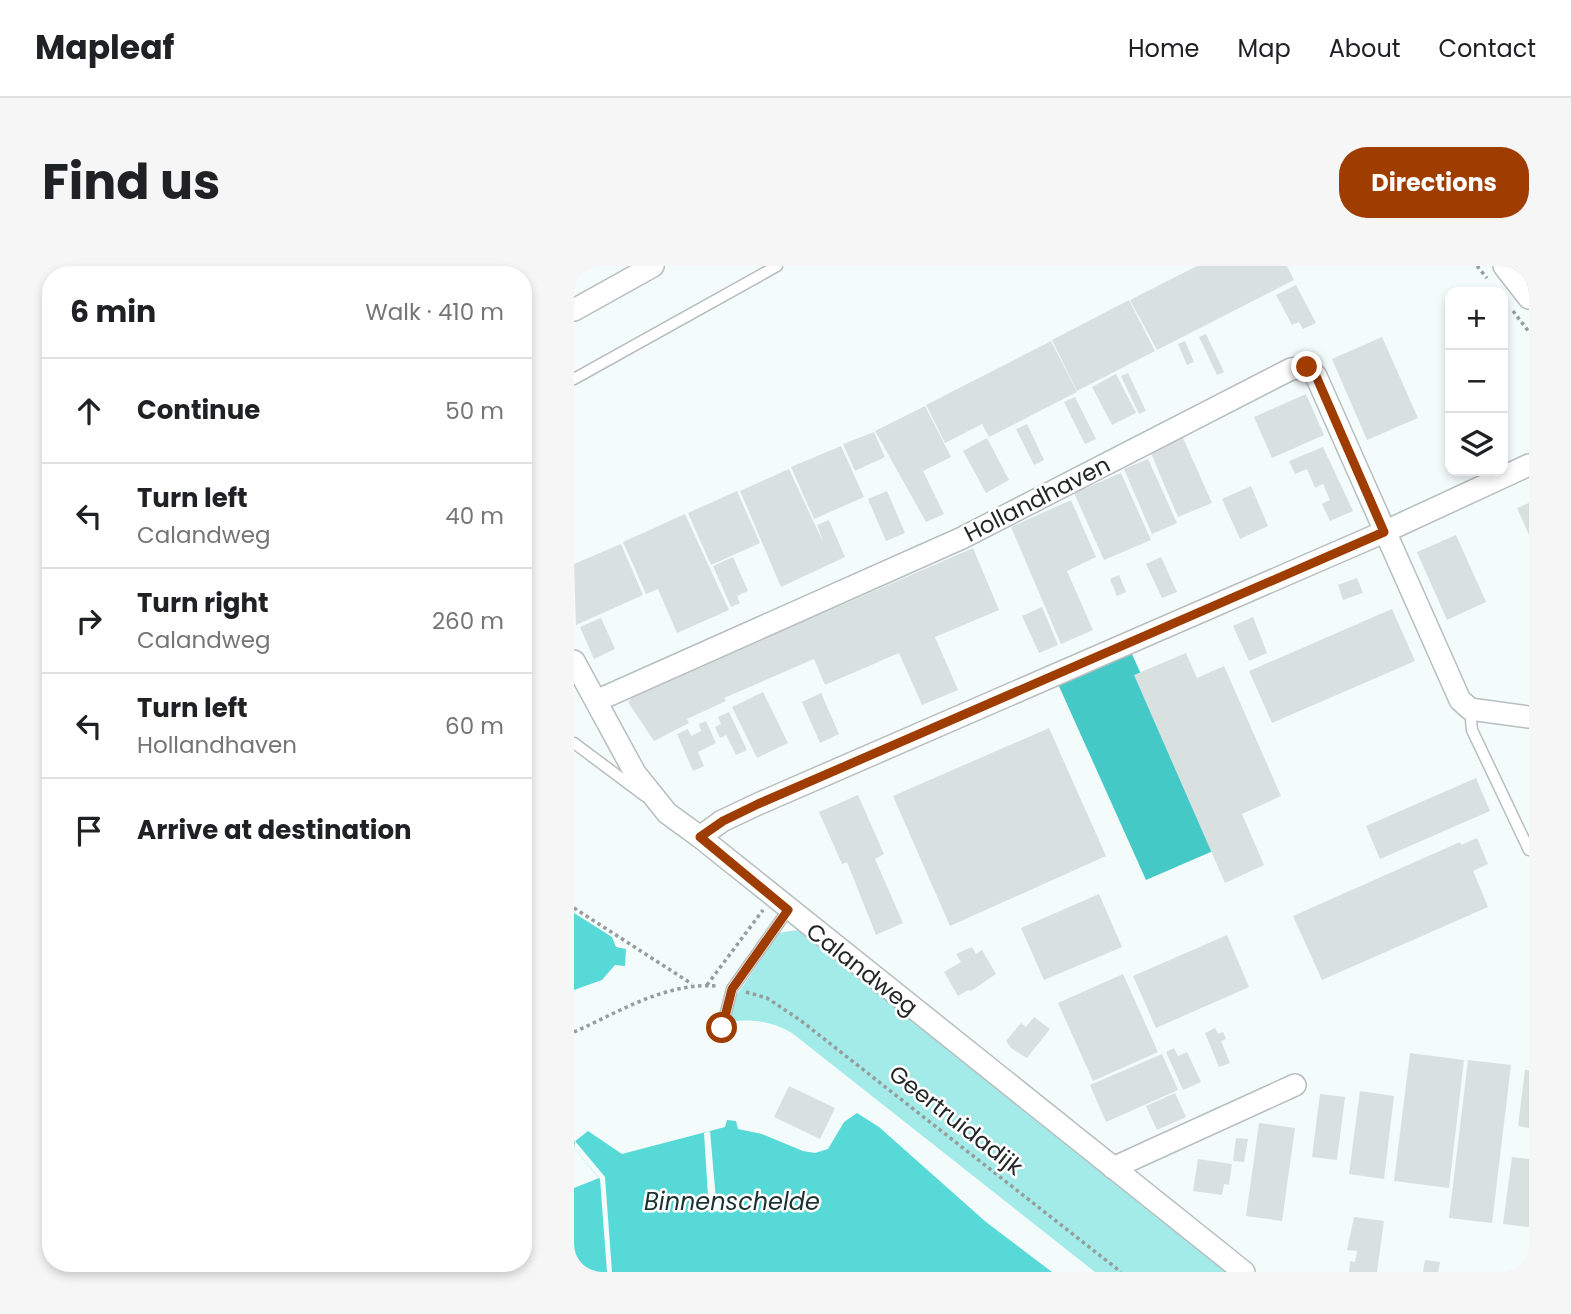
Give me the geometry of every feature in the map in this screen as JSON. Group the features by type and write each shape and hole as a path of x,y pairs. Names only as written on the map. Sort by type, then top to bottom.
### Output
{"street":[{"path":"574,310 653,266"},
{"path":"1504,266 1529,298"},
{"name":"Hollandhaven","path":"596,701 962,538 1291,369 1307,367 1316,376 1384,532"},
{"path":"700,837 723,821 758,804 1384,532 1529,465"},
{"path":"1384,532 1460,700 1470,709 1529,718"},
{"name":"Calandweg","path":"574,660 635,773 667,813 1244,1272"},
{"path":"1113,1168 1295,1085"}],"lane":[{"path":"574,379 777,266"},
{"path":"1470,709 1472,730 1529,849"},
{"path":"574,743 667,813"},
{"path":"722,1028 732,989 780,903"}],"path":[{"path":"1509,307 1529,332"},
{"path":"706,985 780,903"},
{"path":"574,908 694,985 676,988 574,1032"},
{"name":"Geertruidadijk","path":"767,998 800,1020 1121,1272"}],"shaded area":[{"path":"1131,652 1220,848 1146,880 1058,684"},
{"path":"798,930 1231,1272 1095,1272 792,1033 756,1021 718,1024 778,933"}],"water":[{"path":"574,913 612,937 616,947 626,949 625,966 615,965 602,980 574,990"},
{"name":"Binnenschelde","path":"857,1113 879,1127 986,1222 1052,1272 574,1272 574,1188 599,1178 574,1148 574,1142 588,1131 622,1154 725,1127 727,1120 736,1121 738,1129 762,1134 803,1151 815,1153 828,1149 844,1122"}],"pier":[{"path":"710,1131 716,1200 719,1201 720,1211 709,1212 704,1133"},
{"path":"575,1141 605,1177 612,1272 607,1272 600,1179 574,1148"}],"building":[{"path":"1197,266 1287,266 1294,280 1157,350 1130,300"},
{"path":"1296,285 1316,323 1303,329 1299,322 1292,325 1276,295"},
{"path":"1129,300 1155,351 1077,391 1052,340"},
{"path":"1206,334 1224,372 1217,375 1199,337"},
{"path":"1382,337 1418,418 1367,440 1332,359"},
{"path":"1051,341 1077,392 989,437 982,424 945,443 926,405"},
{"path":"1185,341 1194,362 1187,365 1178,344"},
{"path":"1128,373 1146,411 1139,414 1121,376"},
{"path":"1116,374 1136,413 1112,425 1092,387"},
{"path":"1306,394 1324,435 1272,458 1254,417"},
{"path":"1075,397 1096,439 1085,444 1064,402"},
{"path":"925,406 951,457 923,471 944,514 926,522 875,431"},
{"path":"1027,424 1044,460 1034,465 1016,429"},
{"path":"874,432 885,457 855,471 843,444"},
{"path":"987,438 1009,480 986,493 963,451"},
{"path":"1183,438 1212,503 1178,517 1150,451"},
{"path":"841,446 864,497 814,519 791,467"},
{"path":"1323,447 1353,511 1330,521 1322,504 1330,500 1323,484 1315,488 1307,469 1295,474 1289,461"},
{"path":"1148,459 1177,523 1152,534 1124,469"},
{"path":"789,469 824,544 817,525 829,520 845,557 781,587 740,491"},
{"path":"1121,473 1151,540 1104,560 1074,493"},
{"path":"1251,486 1268,526 1240,539 1222,499"},
{"path":"737,491 760,543 711,565 688,513"},
{"path":"887,491 905,533 886,541 868,499"},
{"path":"1071,500 1096,557 1067,571 1093,630 1061,644 1011,527"},
{"path":"1529,503 1529,535 1517,508"},
{"path":"685,514 729,610 677,633 658,589 646,594 623,542"},
{"path":"1456,535 1486,602 1447,620 1417,552"},
{"path":"621,544 643,595 576,625 574,564"},
{"path":"973,548 999,610 935,637 958,690 922,705 899,653 825,685 814,659 724,698 726,701 687,719 689,723 654,741 628,702 636,694"},
{"path":"733,557 748,591 737,596 740,603 731,607 713,566"},
{"path":"1161,557 1177,592 1162,598 1146,564"},
{"path":"1119,575 1126,592 1117,596 1110,579"},
{"path":"1357,578 1363,593 1343,600 1338,585"},
{"path":"1042,607 1058,645 1039,653 1022,616"},
{"path":"1392,609 1415,661 1272,723 1249,671"},
{"path":"1253,617 1267,653 1249,661 1233,626"},
{"path":"601,618 615,649 594,659 580,627"},
{"path":"1186,653 1197,678 1224,666 1281,796 1242,814 1264,865 1225,883 1134,675"},
{"path":"763,692 788,743 757,758 732,707"},
{"path":"821,693 839,734 820,743 802,702"},
{"path":"729,712 747,750 736,755 726,735 720,738 715,727 721,724 718,717"},
{"path":"706,721 716,743 698,752 704,766 693,771 677,734 688,729 691,736 701,731 699,724"},
{"path":"1049,728 1106,856 950,926 893,796"},
{"path":"1476,778 1490,811 1380,859 1366,826"},
{"path":"858,795 884,854 875,859 903,923 876,935 847,862 842,864 819,812"},
{"path":"1477,838 1488,864 1473,871 1488,907 1322,980 1293,916 1460,842 1461,845"},
{"path":"1099,894 1122,947 1044,980 1021,928"},
{"path":"1227,935 1249,987 1156,1028 1133,976"},
{"path":"972,947 976,954 982,950 996,974 971,991 958,996 944,972 961,962 956,954"},
{"path":"1123,974 1158,1052 1093,1081 1058,1003"},
{"path":"1034,1017 1050,1029 1027,1058 1011,1048 1006,1041 1021,1023 1026,1027"},
{"path":"1215,1028 1218,1034 1223,1032 1226,1039 1221,1041 1230,1063 1219,1067 1205,1033"},
{"path":"1174,1048 1178,1056 1187,1052 1201,1082 1183,1090 1166,1052"},
{"path":"1410,1053 1464,1060 1449,1188 1394,1181"},
{"path":"1162,1054 1178,1090 1106,1122 1090,1085"},
{"path":"1468,1060 1511,1065 1492,1223 1449,1218"},
{"path":"1525,1070 1529,1070 1529,1128 1518,1126"},
{"path":"789,1086 835,1108 820,1139 774,1117"},
{"path":"1360,1091 1394,1096 1384,1179 1349,1174"},
{"path":"1175,1093 1186,1117 1157,1130 1146,1106"},
{"path":"1320,1094 1345,1097 1337,1160 1312,1157"},
{"path":"1259,1123 1295,1128 1282,1221 1246,1216"},
{"path":"1236,1138 1248,1139 1244,1162 1233,1161"},
{"path":"1512,1157 1529,1159 1529,1227 1503,1224"},
{"path":"1198,1159 1232,1164 1229,1185 1224,1184 1222,1195 1193,1191"},
{"path":"1354,1217 1384,1221 1377,1272 1349,1272 1350,1261 1355,1262 1357,1251 1347,1250"},
{"path":"1425,1260 1440,1262 1438,1272 1423,1272"}],"route":[{"path":"722,1028 732,989 788,910 700,837 723,821 758,804 1384,532 1316,376 1307,367"}]}
